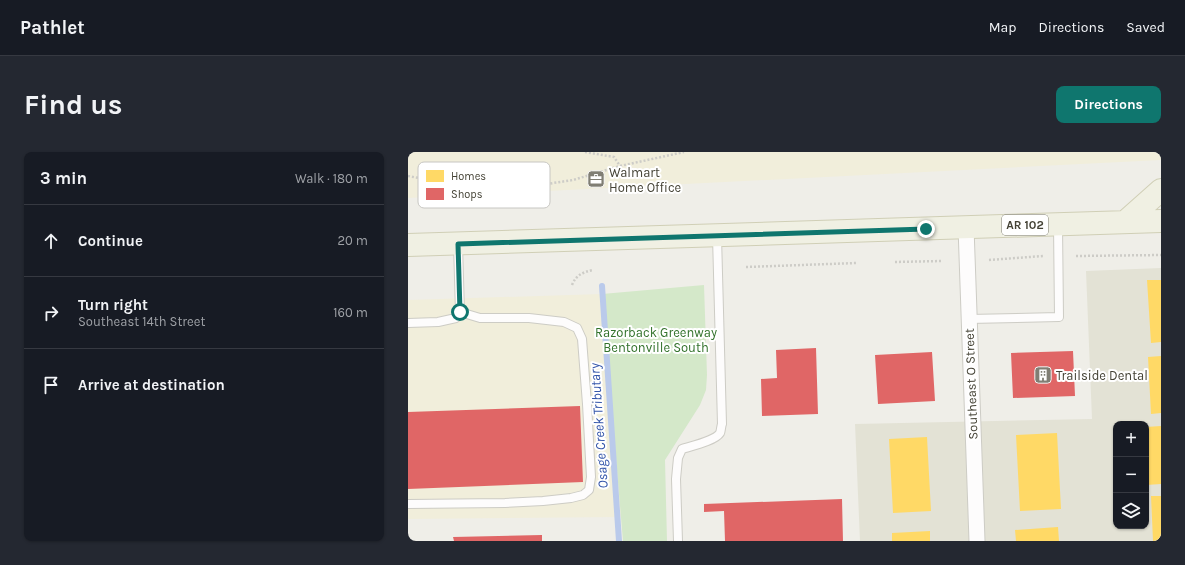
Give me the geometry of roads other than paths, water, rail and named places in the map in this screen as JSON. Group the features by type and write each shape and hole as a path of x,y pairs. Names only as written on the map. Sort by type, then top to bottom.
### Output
{"main road":[{"path":"1125,222 1161,190"},
{"name":"AR 102","path":"408,245 1161,221"}],"street":[{"name":"Southeast O Street","path":"966,227 968,319 977,541"}],"lane":[{"path":"968,319 1059,317 1058,224"},
{"path":"678,541 676,479 678,458 682,449 695,444 711,441 720,434 722,424 717,236"},
{"path":"408,323 438,322 456,318 460,312 458,244"},
{"path":"408,504 505,502 571,498 583,495 589,490 591,477 587,396 582,339 577,328 564,322 529,318 480,318 460,312"}],"waterway":[{"name":"Osage Creek Tributary","path":"602,286 619,541"}],"place":[{"name":"Walmart Home Office","path":"596,179"},
{"name":"Trailside Dental","path":"1043,375"}],"park label":[{"name":"Razorback Greenway Bentonville South","path":"656,340"}]}
